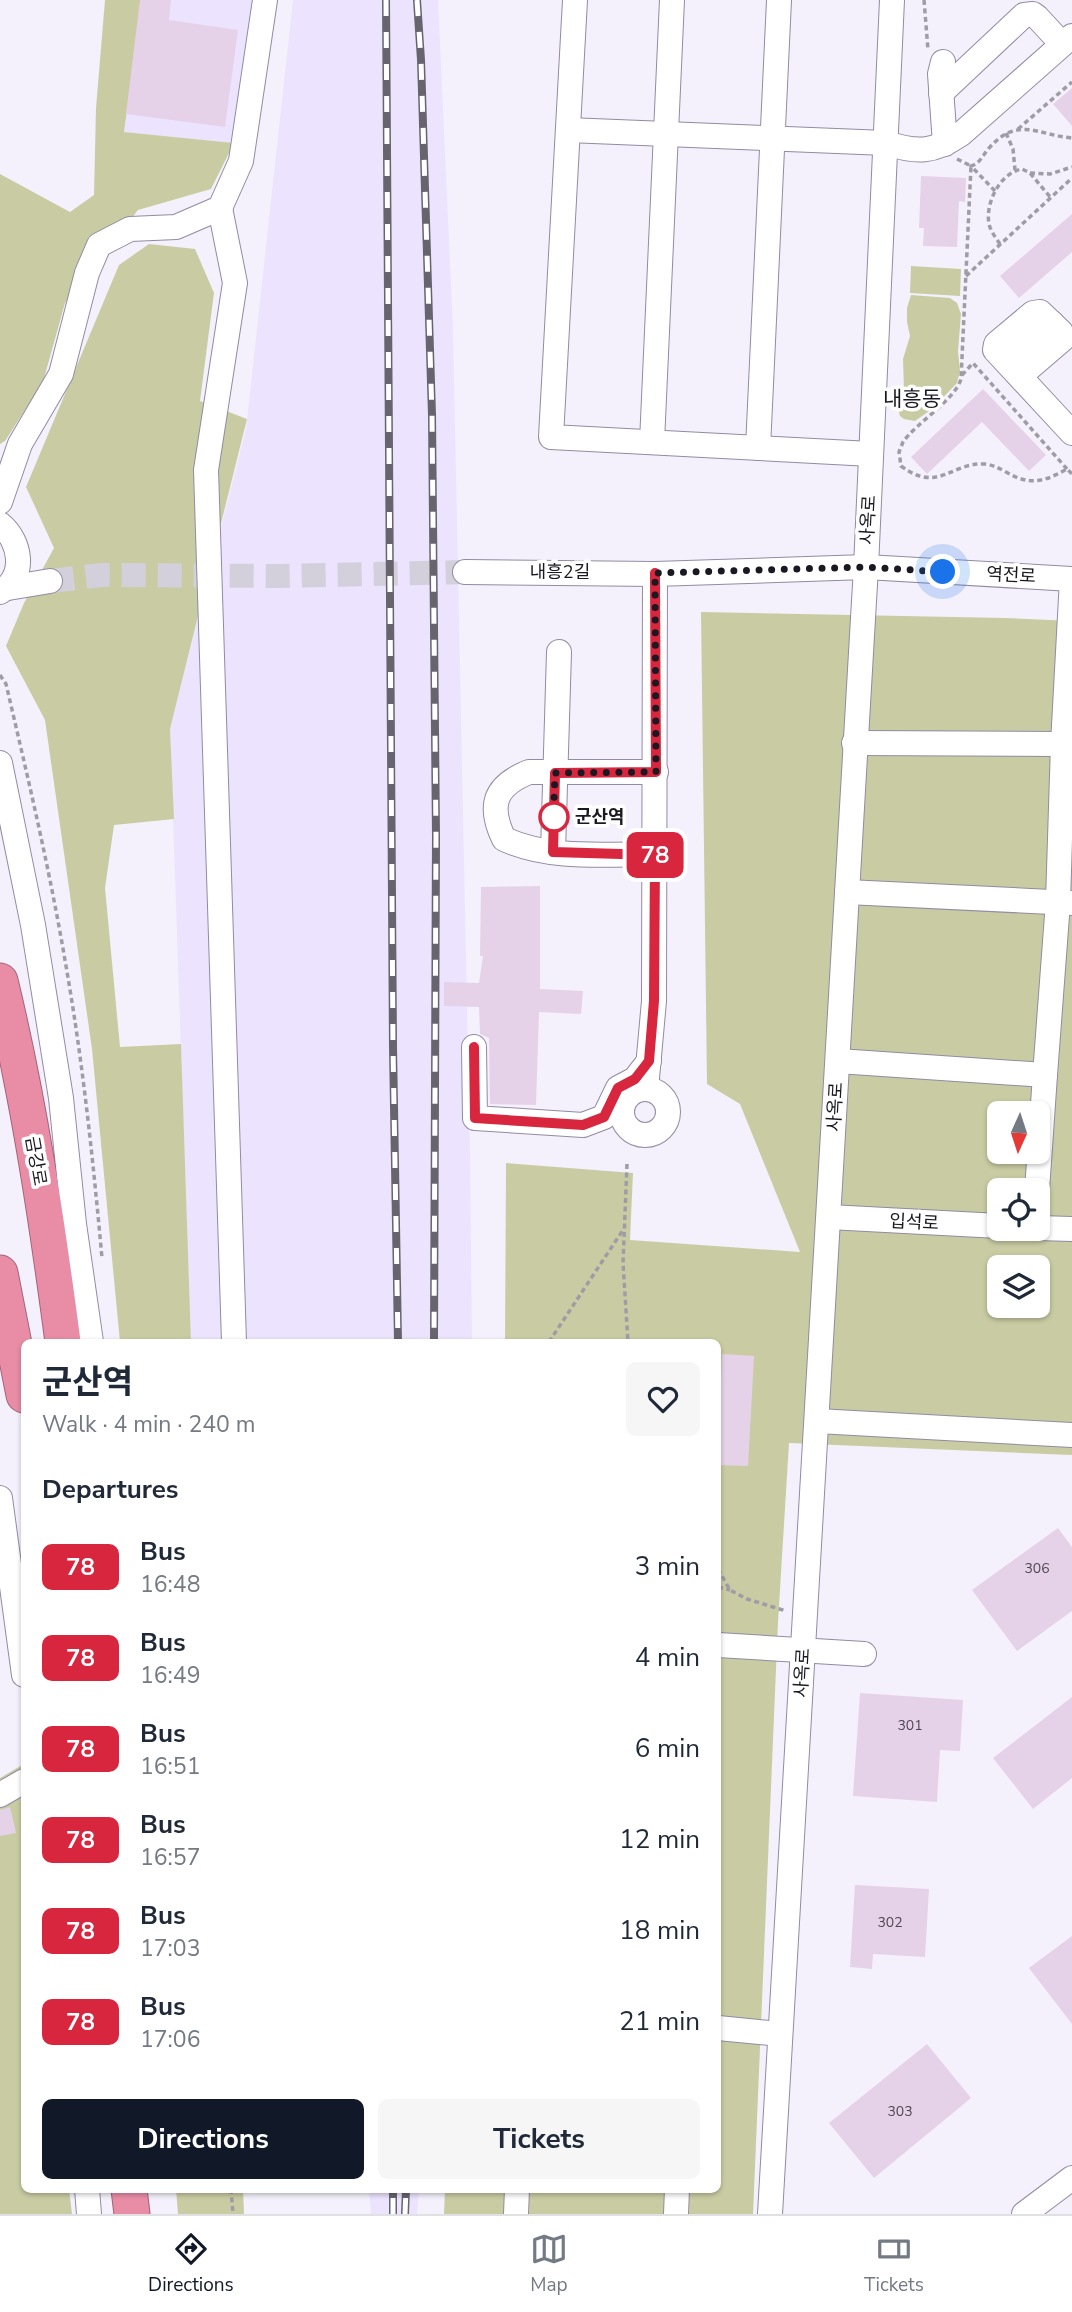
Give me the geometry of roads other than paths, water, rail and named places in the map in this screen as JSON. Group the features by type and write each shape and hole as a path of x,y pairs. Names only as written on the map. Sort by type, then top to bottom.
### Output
{"highway":[{"name":"금강로","path":"0,981 13,1034 37,1162 63,1339"},
{"name":"금강로","path":"0,1082 41,1339"},
{"path":"0,1273 21,1380"},
{"path":"129,2193 132,2214"},
{"path":"153,2193 155,2214"}],"street":[{"path":"234,1339 206,470 235,283 220,208 241,161 265,0"},
{"path":"575,0 551,437 871,454"},
{"path":"652,442 672,0"},
{"path":"758,448 779,0"},
{"name":"사옥로","path":"770,2214 866,567 892,0"},
{"path":"568,130 886,143 905,149 948,148 1067,40 1033,14 1024,15 941,93"},
{"path":"943,62 940,69 941,93 948,148"},
{"path":"0,502 8,460 61,374 87,273 99,245 130,229 176,227 220,208"},
{"path":"1013,369 1062,340 1063,335 1044,314 1036,311 996,344 995,350 1013,369 1063,407 1072,433"},
{"path":"0,524 9,531 19,556 18,569 4,590"},
{"path":"4,590 51,574 19,556"},
{"name":"역전로","path":"655,573 866,567 1072,579"},
{"name":"내흥2길","path":"465,572 655,573"},
{"path":"646,1089 654,1001 655,573"},
{"path":"1043,1101 1065,903 1063,744 1072,579"},
{"path":"553,852 559,652"},
{"path":"854,743 1063,744"},
{"path":"0,763 33,925 61,1098 74,1224 91,1339"},
{"path":"655,855 553,852 524,848 504,839 495,820 496,802 502,788 513,778 529,772 656,772"},
{"path":"846,892 1065,903"},
{"path":"474,1047 475,1118 583,1125 604,1117 618,1088 635,1079 649,1061"},
{"path":"838,1061 1045,1074"},
{"name":"입석로","path":"829,1217 987,1225"},
{"path":"1050,1228 1072,1229"},
{"path":"817,1421 1072,1434"},
{"path":"0,1498 21,1653"},
{"path":"721,1646 864,1654"},
{"path":"0,1795 21,1783"},
{"path":"721,2028 780,2034"},
{"path":"1024,2214 1072,2178"},
{"path":"87,2193 89,2214"},
{"path":"516,2214 517,2193"},
{"path":"676,2214 677,2193"}],"tunnel":[{"path":"50,581 102,575 278,576 465,572"}],"railway":[{"path":"386,0 393,1047 398,1339"},
{"path":"417,0 432,415 436,836 434,1339"},
{"path":"393,2193 393,2214"},
{"path":"405,2214 406,2193"}],"place":[{"name":"군산역","path":"554,817"}],"district":[{"name":"내흥동","path":"912,399"}]}
